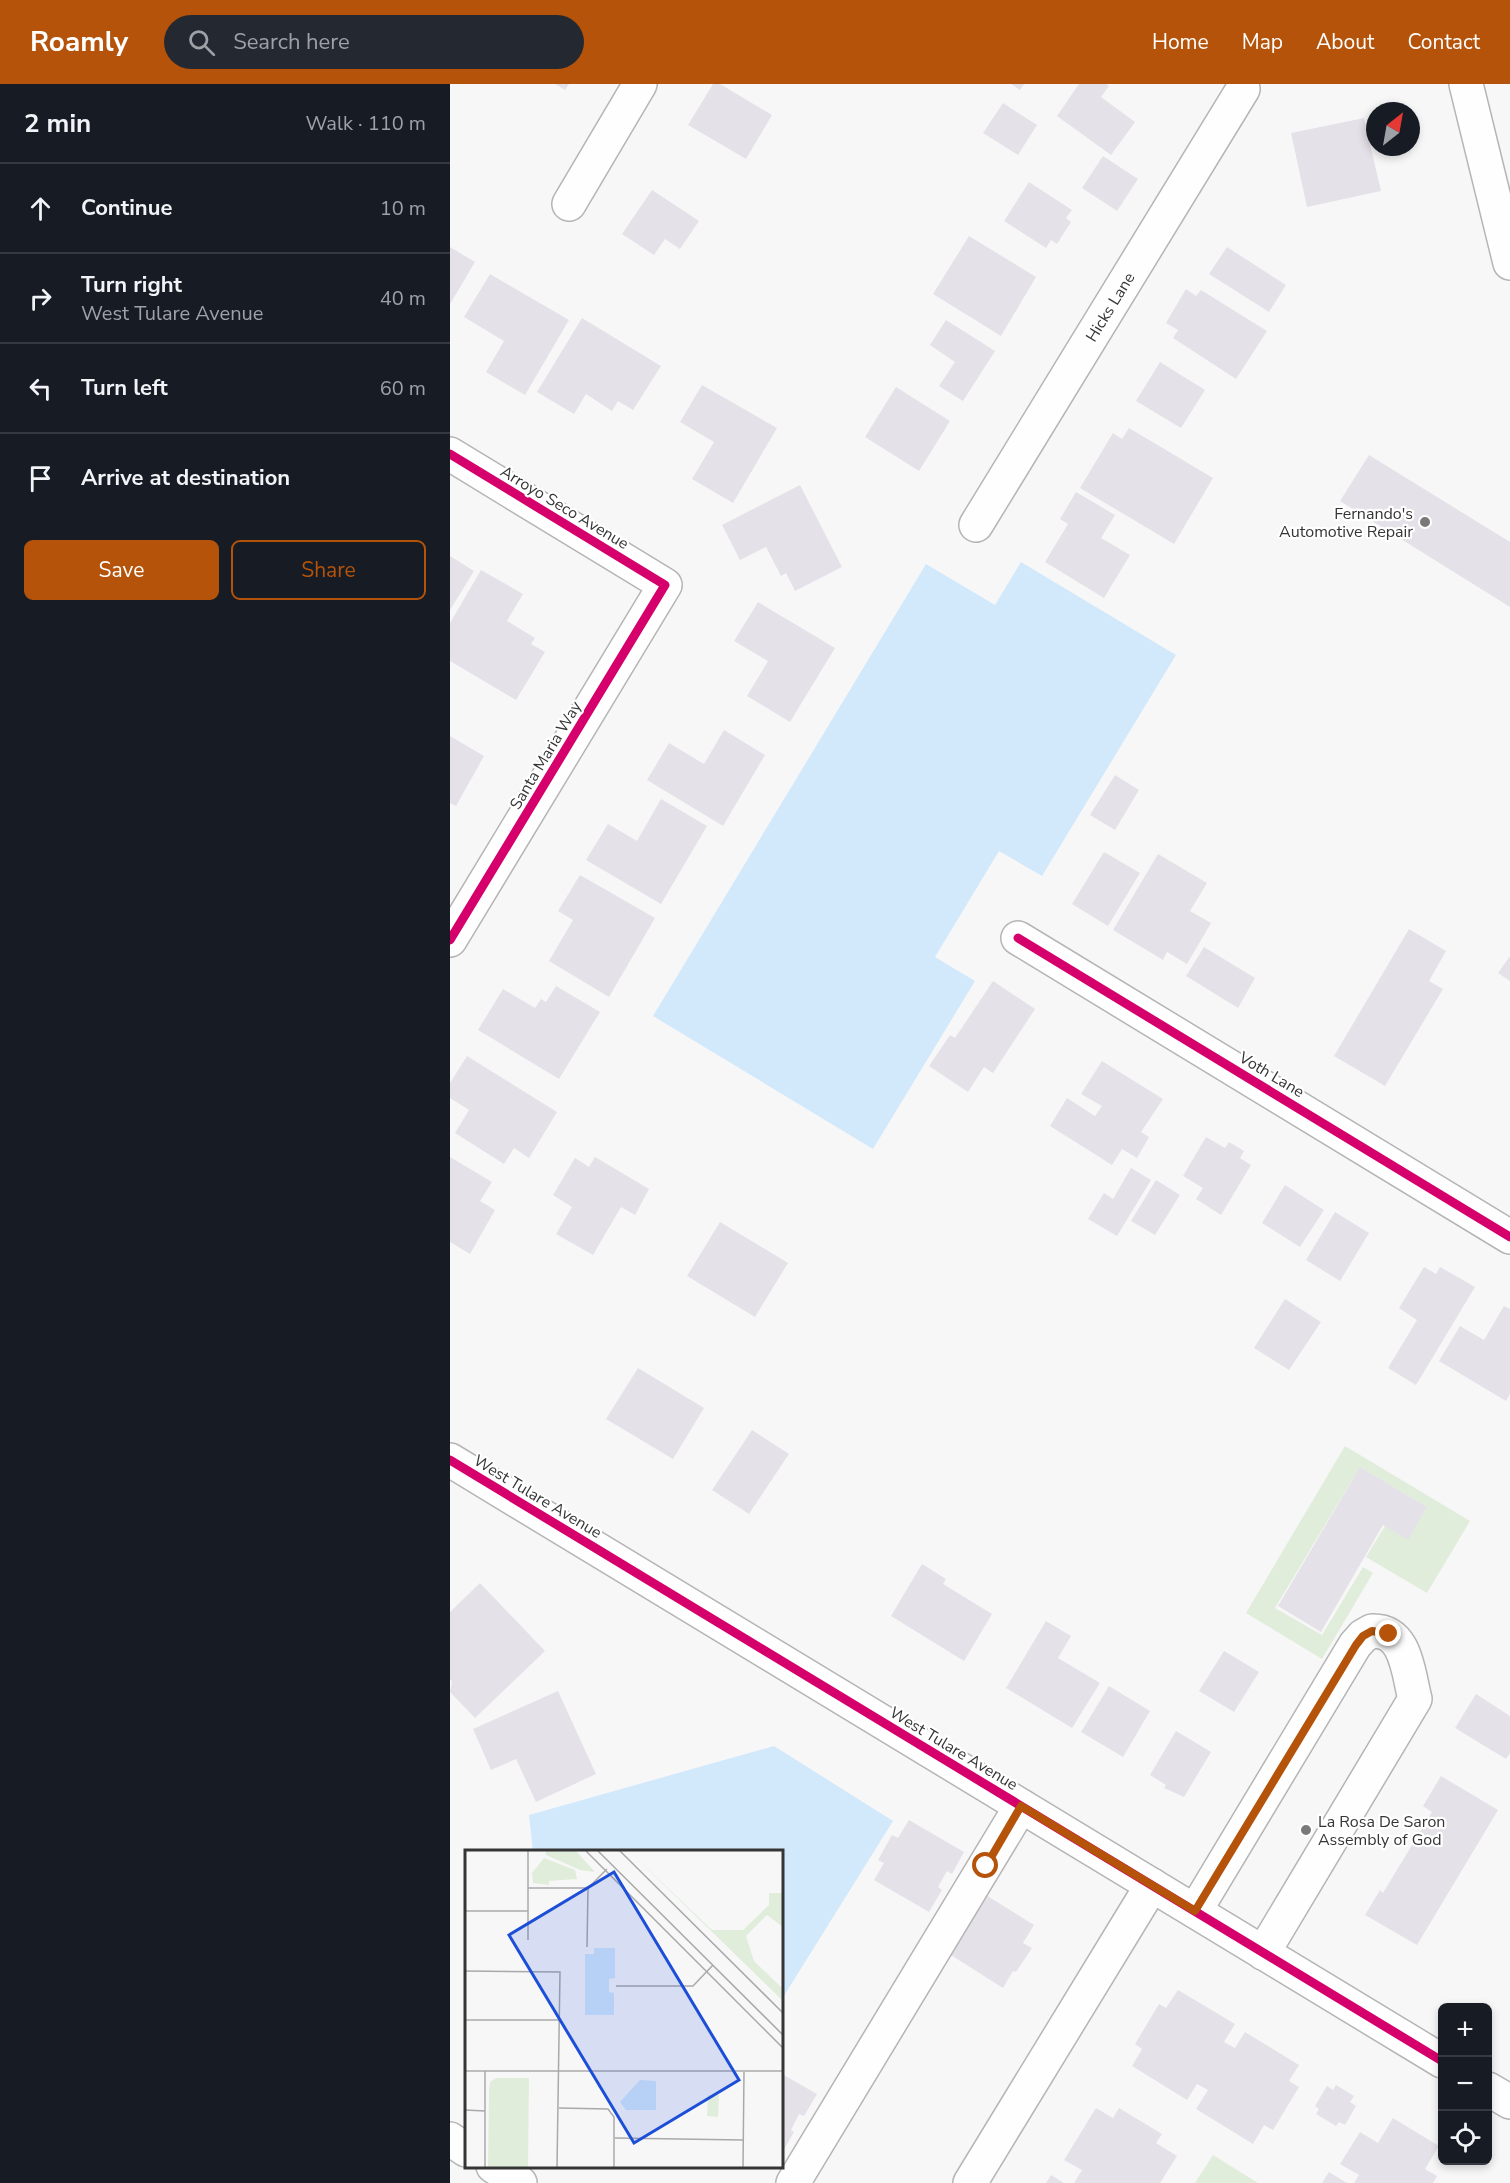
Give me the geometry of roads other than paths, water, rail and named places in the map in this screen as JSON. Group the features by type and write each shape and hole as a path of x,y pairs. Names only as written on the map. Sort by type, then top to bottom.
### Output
{"street":[{"path":"569,204 640,84"},
{"path":"1466,84 1510,262"},
{"name":"Hicks Lane","path":"976,525 1246,86"},
{"name":"Arroyo Seco Avenue","path":"450,454 665,585"},
{"name":"Santa Maria Way","path":"450,940 665,585"},
{"name":"Voth Lane","path":"1018,938 1510,1237"},
{"name":"West Tulare Avenue","path":"450,1460 1438,2058"},
{"path":"1195,1911 1356,1645 1363,1636 1372,1631 1389,1634 1401,1643 1415,1699 1263,1953"},
{"path":"793,2183 1021,1806"},
{"path":"970,2183 1152,1886"},
{"path":"1492,2091 1510,2102"},
{"path":"450,2139 465,2149"},
{"path":"496,2168 519,2183"}],"water":[{"path":"1021,562 1176,655 1042,876 999,851 935,957 975,981 873,1149 653,1016 926,564 995,605"},
{"path":"774,1746 893,1821 783,1997 783,1850 533,1850 529,1815"}],"place":[{"name":"Fernando's Automotive Repair","path":"1425,522"},
{"name":"La Rosa De Saron Assembly of God","path":"1306,1830"}]}
